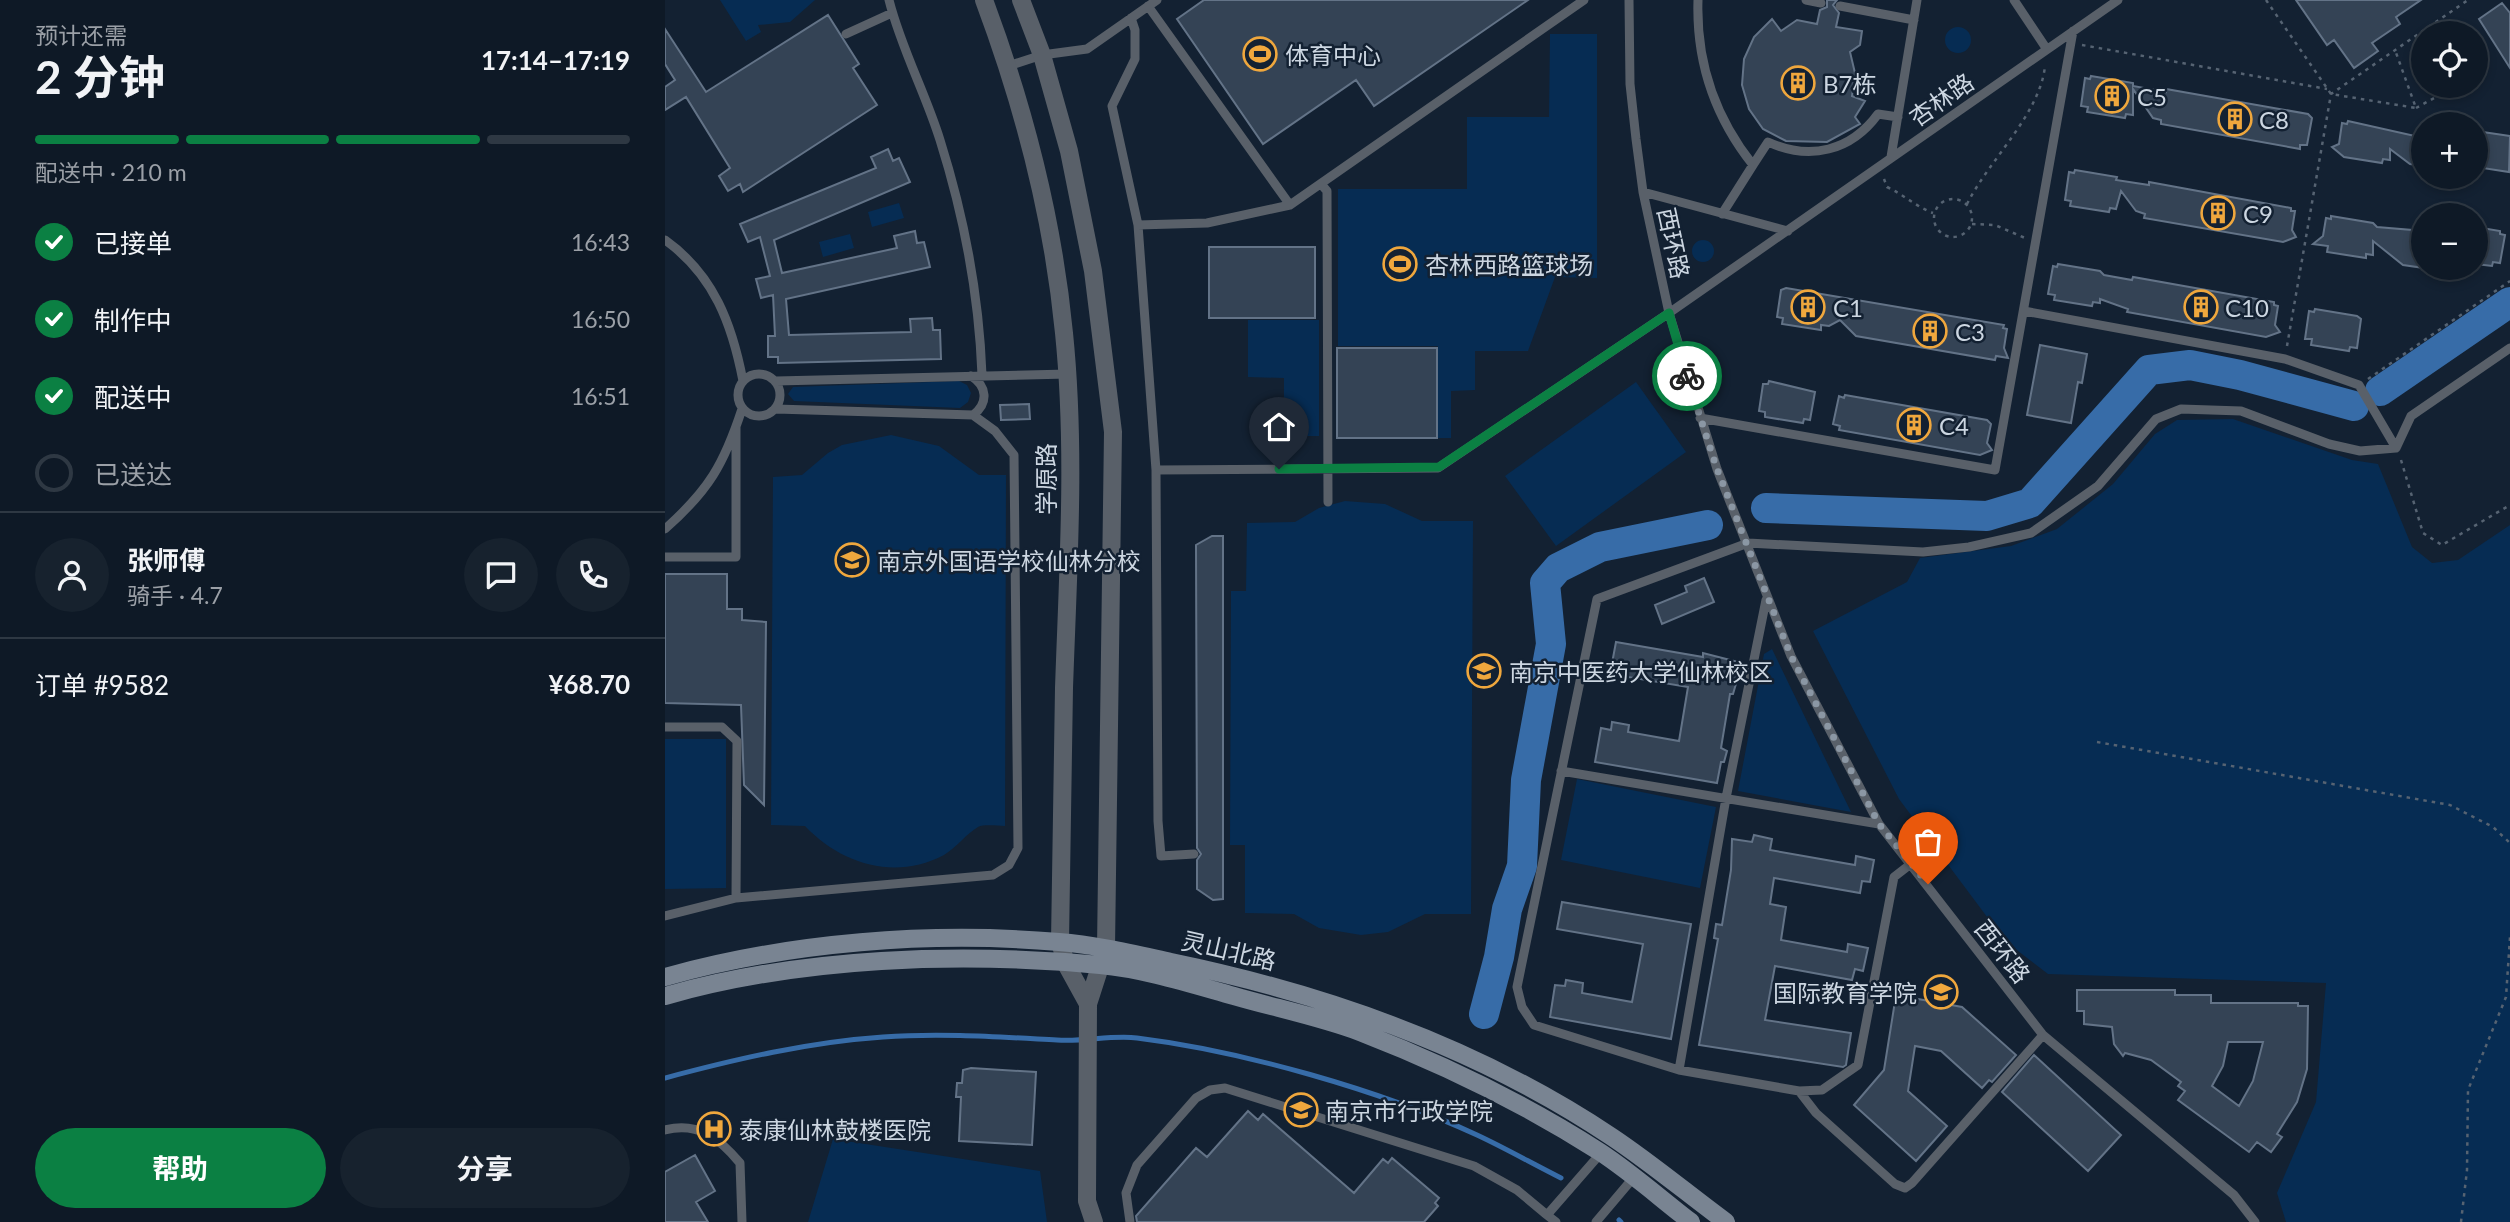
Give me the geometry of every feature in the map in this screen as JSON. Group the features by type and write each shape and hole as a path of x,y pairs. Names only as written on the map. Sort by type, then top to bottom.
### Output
{"main road":[{"name":"灵山北路","path":"665,977 778,954 858,945 939,939 1060,942 1206,988 1357,1031 1442,1066 1524,1108 1601,1153 1691,1222"},
{"name":"灵山北路","path":"665,996 789,971 869,962 939,959 1066,964 1104,957 1246,977 1305,994 1433,1042 1526,1088 1611,1137 1725,1222"}],"street":[{"name":"学原路","path":"984,0 1009,66 1037,168 1057,276 1068,374 1070,591 1064,685 1060,942 1066,964 1088,1004"},
{"name":"学原路","path":"1021,0 1042,55 1069,151 1093,271 1113,432 1104,957 1088,1004 1087,1200 1094,1222"}],"lane":[{"path":"889,0 939,139 958,205 975,294 982,375"},
{"path":"1009,66 1042,55 1087,49 1157,0"},
{"name":"西环路","path":"1629,0 1630,84 1643,192 1669,313 1700,418 1766,598 1791,656 1879,824 1912,863 2043,1035 2234,1195 2255,1222"},
{"path":"1698,0 1699,45 1708,85 1726,127 1753,165"},
{"path":"1806,0 1821,3"},
{"path":"1891,157 1917,0"},
{"path":"2014,0 2046,48"},
{"name":"杏林路","path":"1156,470 1439,467 1669,313 2118,0"},
{"path":"1138,225 1207,223 1290,205 1579,1"},
{"path":"1148,6 1290,205"},
{"path":"1840,6 1914,20"},
{"path":"846,34 892,13"},
{"path":"1131,18 1135,30 1135,59 1112,106 1138,225 1156,470 1158,821 1161,856 1194,854"},
{"path":"1700,418 1995,470 2073,32"},
{"path":"1722,214 1768,142 1803,152 1827,151 1861,133 1878,114 1898,117"},
{"path":"1321,184 1327,191 1328,502"},
{"path":"1643,192 1788,231"},
{"path":"665,240 689,260 715,292 732,330 743,381"},
{"path":"2024,311 2285,359 2359,385 2396,448"},
{"path":"2396,448 2411,416 2510,348"},
{"path":"665,529 699,498 715,476 742,409 737,395 743,381 749,376 763,374 776,382 1068,374"},
{"path":"971,375 982,385 985,397 983,404 973,415"},
{"path":"742,409 755,416 770,414 776,409 781,396 776,382"},
{"path":"665,916 736,898 993,875 1009,865 1016,854 1014,455 995,431 973,415 776,409"},
{"path":"1912,863 1894,877 1858,1065 1822,1090 1799,1091 1679,1070 1534,1025 1522,1007 1517,988 1597,599 1748,543 1923,552 1969,547 2031,533 2098,486 2156,419 2181,409 2241,411 2329,444 2360,451 2396,448"},
{"path":"665,557 736,557 736,427"},
{"path":"1679,1070 1726,798 1766,598"},
{"path":"665,727 722,727 737,741 736,898"},
{"path":"1561,771 1879,824"},
{"path":"1799,1091 1816,1113 1895,1184 1905,1188 2043,1035"},
{"path":"1130,1222 1126,1193 1137,1165 1196,1098 1210,1090 1225,1088 1474,1166 1517,1190 1556,1222"},
{"path":"665,1130 691,1128 712,1134 740,1163 741,1222"},
{"path":"1547,1214 1601,1153"},
{"path":"1596,1222 1634,1177"}],"path":[{"path":"2266,0 2331,94 2416,108 2434,98"},
{"path":"2285,359 2331,94 2468,0"},
{"path":"2071,43 2327,89"},
{"path":"1966,204 1978,181 2032,105 2043,83 2046,48"},
{"path":"2395,50 2416,108"},
{"path":"1879,166 1887,187 1903,195 1912,205 1934,214"},
{"path":"1934,214 1948,200 1966,204"},
{"path":"1934,214 1936,227 1945,236 1965,234 1972,223 1972,216 1966,204"},
{"path":"1972,223 1995,225 2036,243"},
{"path":"2359,385 2510,281"},
{"path":"2396,448 2423,533 2442,545 2510,505"},
{"path":"2097,742 2450,805 2493,827 2510,843"},
{"path":"2461,1222 2467,1170 2468,1090 2506,997 2510,937"}],"shaded area":[{"path":"720,0 815,0 790,22 758,25 761,32 746,41"},
{"path":"1958,27 1967,31 1971,40 1967,49 1958,53 1949,49 1945,40 1949,31"},
{"path":"1550,34 1597,34 1597,278 1555,277 1528,351 1475,351 1475,390 1451,391 1451,438 1438,438 1438,346 1338,346 1338,189 1467,189 1467,117 1549,117"},
{"path":"899,203 904,218 872,227 868,212"},
{"path":"850,234 854,248 823,257 819,242"},
{"path":"1703,240 1711,243 1714,251 1711,259 1703,262 1695,259 1692,251 1695,243"},
{"path":"1248,320 1319,320 1319,436 1284,436 1284,378 1248,377"},
{"path":"959,381 967,385 971,393 968,402 960,408 794,401 788,394 793,387"},
{"path":"1636,382 1686,452 1556,546 1505,476"},
{"path":"2233,419 2352,460 2378,464 2412,547 2432,563 2458,560 2510,525 2510,1222 2286,1222 2277,1193 2316,1102 2326,983 2048,974 2005,941 1899,799 1813,631 1907,582 1920,558 2011,546 2057,529 2113,484 2155,434 2177,420"},
{"path":"891,435 939,446 979,475 1006,475 1005,826 978,827 944,855 907,867 888,867 852,859 819,839 805,826 771,825 773,477 802,475 842,445"},
{"path":"1345,501 1385,504 1422,521 1473,521 1471,914 1425,914 1388,932 1361,935 1319,928 1294,914 1245,913 1245,845 1230,845 1231,591 1246,591 1247,523 1295,522 1319,508"},
{"path":"1772,649 1851,812 1738,791 1764,654"},
{"path":"665,739 726,739 726,888 665,889"},
{"path":"1577,779 1716,807 1700,888 1561,860"},
{"path":"833,1139 1040,1171 1047,1222 808,1222"}],"building":[{"path":"1204,0 1528,0 1374,106 1356,80 1263,144 1177,19"},
{"name":"B7栋","path":"1827,0 1837,0 1833,5 1839,13 1836,27 1862,31 1860,45 1850,52 1855,73 1852,96 1865,101 1855,117 1860,124 1827,142 1786,141 1763,129 1749,109 1742,85 1744,59 1754,37 1772,19 1781,31 1797,20 1817,24 1820,10 1827,7"},
{"path":"2296,0 2421,0 2396,17 2400,24 2372,43 2378,51 2354,68 2334,40 2327,45"},
{"path":"2502,3 2510,13 2510,68 2488,33 2488,21 2479,19"},
{"path":"828,15 859,64 853,68 877,105 743,192 740,184 728,191 719,176 730,168 686,97 665,110 665,87 675,80 665,64 665,29 706,92"},
{"name":"C8","path":"2091,76 2166,92 2166,89 2308,114 2312,118 2307,145 2300,145 2300,149 2161,124 2161,120 2153,118 2133,89 2133,115 2126,114 2125,118 2087,112 2088,107 2081,106 2085,78 2090,79"},
{"path":"2348,121 2411,135 2411,164 2390,149 2390,160 2383,159 2382,163 2344,157 2332,147 2339,144 2342,123 2347,124"},
{"path":"2488,133 2510,136 2509,172 2488,169"},
{"path":"888,149 893,161 899,158 910,182 774,240 782,273 897,248 894,236 915,231 917,243 924,242 930,267 786,299 789,335 911,332 910,319 932,318 933,330 940,330 941,359 778,363 778,357 768,357 768,336 775,336 773,295 761,298 756,279 770,276 760,237 748,242 740,224 876,168 871,157"},
{"name":"C9","path":"2075,170 2117,177 2116,180 2149,185 2149,182 2291,208 2291,211 2295,211 2292,230 2296,237 2283,242 2144,218 2145,214 2136,211 2121,191 2116,209 2110,208 2109,212 2070,206 2071,201 2065,200 2069,172 2074,173"},
{"path":"2331,216 2373,223 2377,227 2411,230 2411,266 2403,265 2373,241 2373,255 2366,254 2366,258 2327,252 2328,246 2313,244 2323,236 2326,218 2331,219"},
{"path":"2488,229 2500,231 2500,234 2505,235 2500,263 2493,262 2492,266 2488,266"},
{"path":"1209,247 1315,247 1315,318 1209,318"},
{"name":"C10","path":"2058,264 2132,280 2133,277 2274,302 2274,305 2278,306 2275,325 2280,332 2266,337 2127,312 2128,309 2100,299 2100,303 2093,302 2092,306 2054,300 2055,295 2048,294 2053,266 2057,267"},
{"name":"C3","path":"1786,288 2004,325 2003,328 2007,329 2004,348 2008,358 1996,356 1995,360 1856,336 1840,320 1829,326 1821,325 1821,330 1782,324 1783,318 1777,317 1781,290"},
{"path":"2315,309 2361,319 2357,348 2350,347 2349,351 2311,345 2312,339 2305,339 2309,311 2314,312"},
{"path":"2040,345 2087,354 2082,383 2078,382 2071,423 2027,415"},
{"path":"1337,348 1437,348 1437,438 1337,438"},
{"path":"1769,381 1815,392 1810,420 1804,419 1803,423 1765,417 1765,412 1759,411 1763,384 1768,384"},
{"name":"C4","path":"1845,395 1987,420 1991,424 1987,443 1992,450 1980,455 1839,430 1840,426 1833,424 1839,396 1844,398"},
{"path":"1029,404 1030,419 1001,420 1000,405"},
{"path":"1212,536 1223,536 1223,899 1213,900 1197,889 1197,860 1201,854 1197,848 1196,545"},
{"path":"665,574 727,574 727,609 742,609 742,620 766,622 764,805 744,785 741,705 665,703"},
{"path":"1704,578 1714,602 1662,624 1655,605 1687,592 1685,586"},
{"path":"1616,642 1703,657 1703,653 1742,663 1733,694 1730,694 1721,748 1727,751 1724,762 1721,762 1717,783 1595,762 1601,728 1611,730 1612,722 1629,725 1628,732 1679,741 1688,687 1610,674"},
{"path":"1754,835 1772,839 1770,850 1855,865 1856,856 1874,860 1870,882 1862,881 1860,893 1774,878 1770,904 1786,907 1781,940 1847,952 1848,944 1868,948 1863,971 1855,969 1852,980 1775,966 1765,1020 1851,1033 1846,1065 1843,1067 1699,1045 1718,939 1714,938 1716,924 1722,925 1731,870 1732,839 1752,842"},
{"path":"1562,902 1691,924 1671,1039 1550,1017 1555,985 1565,986 1566,980 1583,983 1582,993 1632,1002 1643,944 1557,929"},
{"path":"2077,990 2175,990 2175,995 2211,995 2211,1003 2298,1003 2298,1006 2308,1006 2307,1069 2297,1102 2277,1134 2282,1137 2271,1152 2257,1142 2249,1152 2178,1100 2185,1091 2178,1086 2181,1082 2151,1060 2125,1053 2123,1056 2114,1044 2112,1027 2084,1024 2084,1011 2077,1011","holes":["2228,1042 2263,1042 2253,1081 2239,1106 2212,1086 2223,1066"]},
{"path":"1896,995 1962,1007 2016,1055 1992,1082 1989,1080 1982,1088 1941,1051 1915,1046 1908,1091 1947,1126 1916,1161 1854,1105 1884,1070"},
{"path":"2034,1055 2121,1135 2088,1171 2002,1092"},
{"path":"971,1068 1036,1072 1032,1145 959,1141 961,1097 956,1097 957,1083 962,1083 963,1070"},
{"path":"1248,1111 1258,1120 1263,1114 1354,1193 1383,1159 1388,1163 1392,1158 1439,1198 1435,1203 1438,1206 1424,1222 1137,1222 1136,1216 1196,1148 1207,1157"},
{"path":"695,1155 715,1191 696,1202 708,1222 665,1222 665,1172"}],"waterway":[{"path":"2380,391 2510,302"},
{"path":"1766,508 1987,516 2030,503 2149,370 2190,365 2240,375 2354,406"},
{"path":"1484,1014 1499,957 1507,909 1522,866 1526,780 1551,644 1545,583 1558,568 1600,547 1708,525"},
{"path":"665,1078 773,1052 883,1037 948,1035 1067,1040 1137,1038 1221,1052 1354,1088 1439,1118 1561,1178"}],"way so far":[{"path":"1687,376 1717,469 1791,656 1879,824 1928,884"}],"place":[{"name":"体育中心","path":"1260,54"},
{"name":"B7栋","path":"1798,83"},
{"name":"C5","path":"2112,96"},
{"name":"C8","path":"2235,119"},
{"name":"C9","path":"2218,213"},
{"name":"杏林西路篮球场","path":"1400,264"},
{"name":"C1","path":"1808,307"},
{"name":"C10","path":"2201,307"},
{"name":"C3","path":"1930,331"},
{"name":"C4","path":"1914,425"},
{"name":"南京外国语学校仙林分校","path":"852,560"},
{"name":"南京中医药大学仙林校区","path":"1484,671"},
{"name":"国际教育学院","path":"1941,992"},
{"name":"南京市行政学院","path":"1301,1110"},
{"name":"泰康仙林鼓楼医院","path":"714,1129"}],"route":[{"path":"1279,469 1439,467 1669,313 1687,376"}]}
